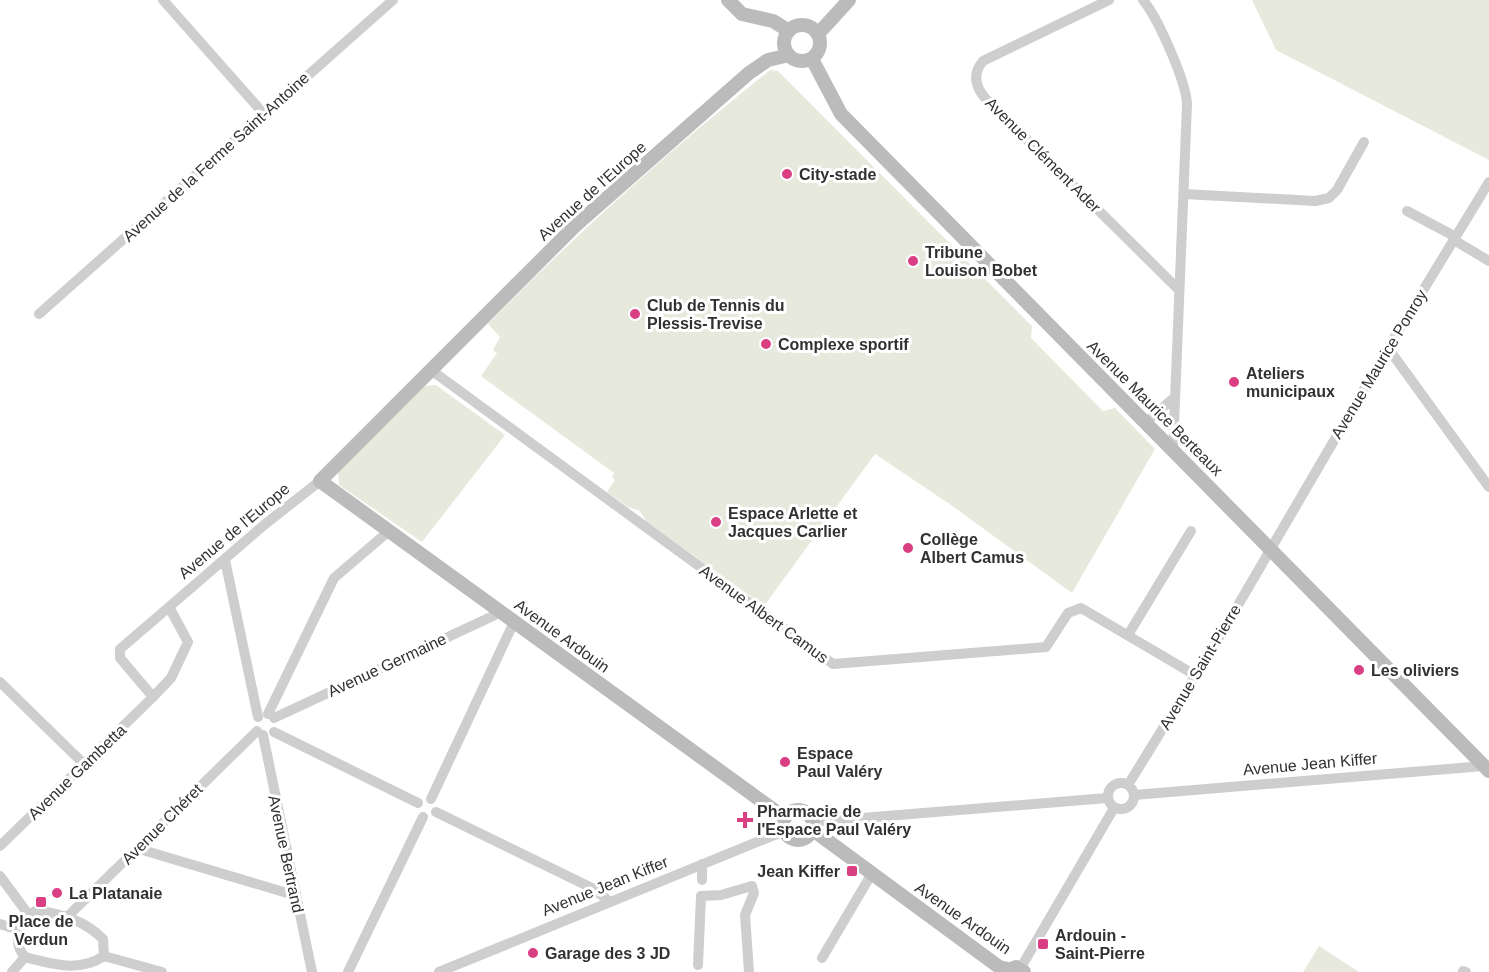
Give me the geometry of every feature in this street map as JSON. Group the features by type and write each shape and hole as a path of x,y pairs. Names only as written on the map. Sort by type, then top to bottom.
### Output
{"street":[{"path":"163,0 264,114"},
{"name":"Avenue de la Ferme Saint-Antoine","path":"39,314 393,0"},
{"path":"728,0 742,14 773,21 789,31"},
{"path":"818,34 804,25 789,31 784,45 789,55 797,61 812,58 819,50 818,34 849,0"},
{"name":"Avenue Clément Ader","path":"1108,0 983,61 977,69 977,86 986,99 1179,290"},
{"path":"1143,0 1185,88 1187,104 1173,450"},
{"name":"Avenue de l'Europe","path":"153,698 120,658 120,649 320,481 576,225 749,73 768,60 789,55"},
{"name":"Avenue Maurice Berteaux","path":"812,58 841,114 1041,320 1146,422 1487,768"},
{"path":"1184,194 1316,201 1329,198 1337,190 1364,142"},
{"name":"Avenue Maurice Ponroy","path":"1270,547 1489,182"},
{"path":"1407,211 1455,238 1489,261"},
{"path":"1388,348 1489,486"},
{"name":"Avenue Albert Camus","path":"431,370 833,664 1046,647 1073,609 1081,608 1195,675"},
{"path":"1146,422 1175,397"},
{"name":"Avenue Ardouin","path":"320,481 498,610 784,824"},
{"path":"389,531 334,578 267,717 255,724 265,732 418,803"},
{"path":"1128,635 1191,531"},
{"name":"Avenue Saint-Pierre","path":"1128,785 1270,547"},
{"path":"225,560 267,717 276,725 265,732"},
{"name":"Avenue Gambetta","path":"0,846 171,678 188,642 169,607"},
{"name":"Avenue Germaine","path":"267,717 493,616 498,610"},
{"path":"431,799 514,622"},
{"path":"0,682 84,764"},
{"name":"Avenue Chéret","path":"67,917 265,732"},
{"name":"Avenue Bertrand","path":"265,732 294,895 312,972"},
{"name":"Avenue Jean Kiffer","path":"1134,795 1487,768"},
{"path":"1114,784 1128,785 1134,795 1128,807 1122,810 1114,808 1107,798 1114,784"},
{"path":"811,829 808,814 800,810 791,812 784,824 794,840 811,829 1107,798"},
{"path":"418,803 431,799"},
{"path":"423,817 433,816 436,812 435,802 431,799"},
{"path":"418,803 419,814 423,817"},
{"path":"1014,970 1114,808"},
{"path":"436,812 594,890 610,902"},
{"path":"348,972 423,817"},
{"name":"Avenue Jean Kiffer","path":"439,972 702,864 784,824"},
{"name":"Avenue Ardouin","path":"811,829 868,880 994,972"},
{"name":"Avenue Ardouin","path":"811,829 999,967 1014,970"},
{"path":"140,847 146,851 294,895"},
{"path":"702,864 702,880"},
{"path":"0,876 28,914"},
{"path":"822,958 868,880"},
{"path":"698,965 702,896 721,895 752,886 754,893 746,915 749,972"},
{"path":"37,910 67,917 86,924 103,939 104,956 86,970 73,971 25,957 17,943 19,930 28,914 37,910"},
{"path":"0,924 19,930"},
{"path":"104,956 162,972"},
{"path":"12,972 25,957"}],"shaded area":[{"path":"1252,0 1489,0 1489,160 1276,50"},
{"name":"Complexe sportif","path":"770,70 778,71 1032,326 1031,338 1103,411 1115,408 1155,449 1072,593 951,505 875,454 764,606 646,521 640,511 628,507 607,492 615,480 612,477 614,473 481,376 497,353 493,350 500,337 488,324 555,257 625,193"},
{"path":"436,385 505,435 422,542 339,485 338,472 425,386"},
{"path":"1319,946 1359,972 1303,972"}],"place":[{"name":"City-stade","path":"787,174"},
{"name":"Tribune Louison Bobet","path":"913,261"},
{"name":"Club de Tennis du Plessis-Trevise","path":"635,314"},
{"name":"Complexe sportif","path":"766,344"},
{"name":"Ateliers municipaux","path":"1234,382"},
{"name":"Espace Arlette et Jacques Carlier","path":"716,522"},
{"name":"Collège Albert Camus","path":"908,548"},
{"name":"Les oliviers","path":"1359,670"},
{"name":"Espace Paul Valéry","path":"785,762"},
{"name":"Pharmacie de l'Espace Paul Valéry","path":"745,820"},
{"name":"Jean Kiffer","path":"852,871"},
{"name":"La Platanaie","path":"57,893"},
{"name":"Place de Verdun","path":"41,902"},
{"name":"Ardouin - Saint-Pierre","path":"1043,944"},
{"name":"Garage des 3 JD","path":"533,953"}]}
